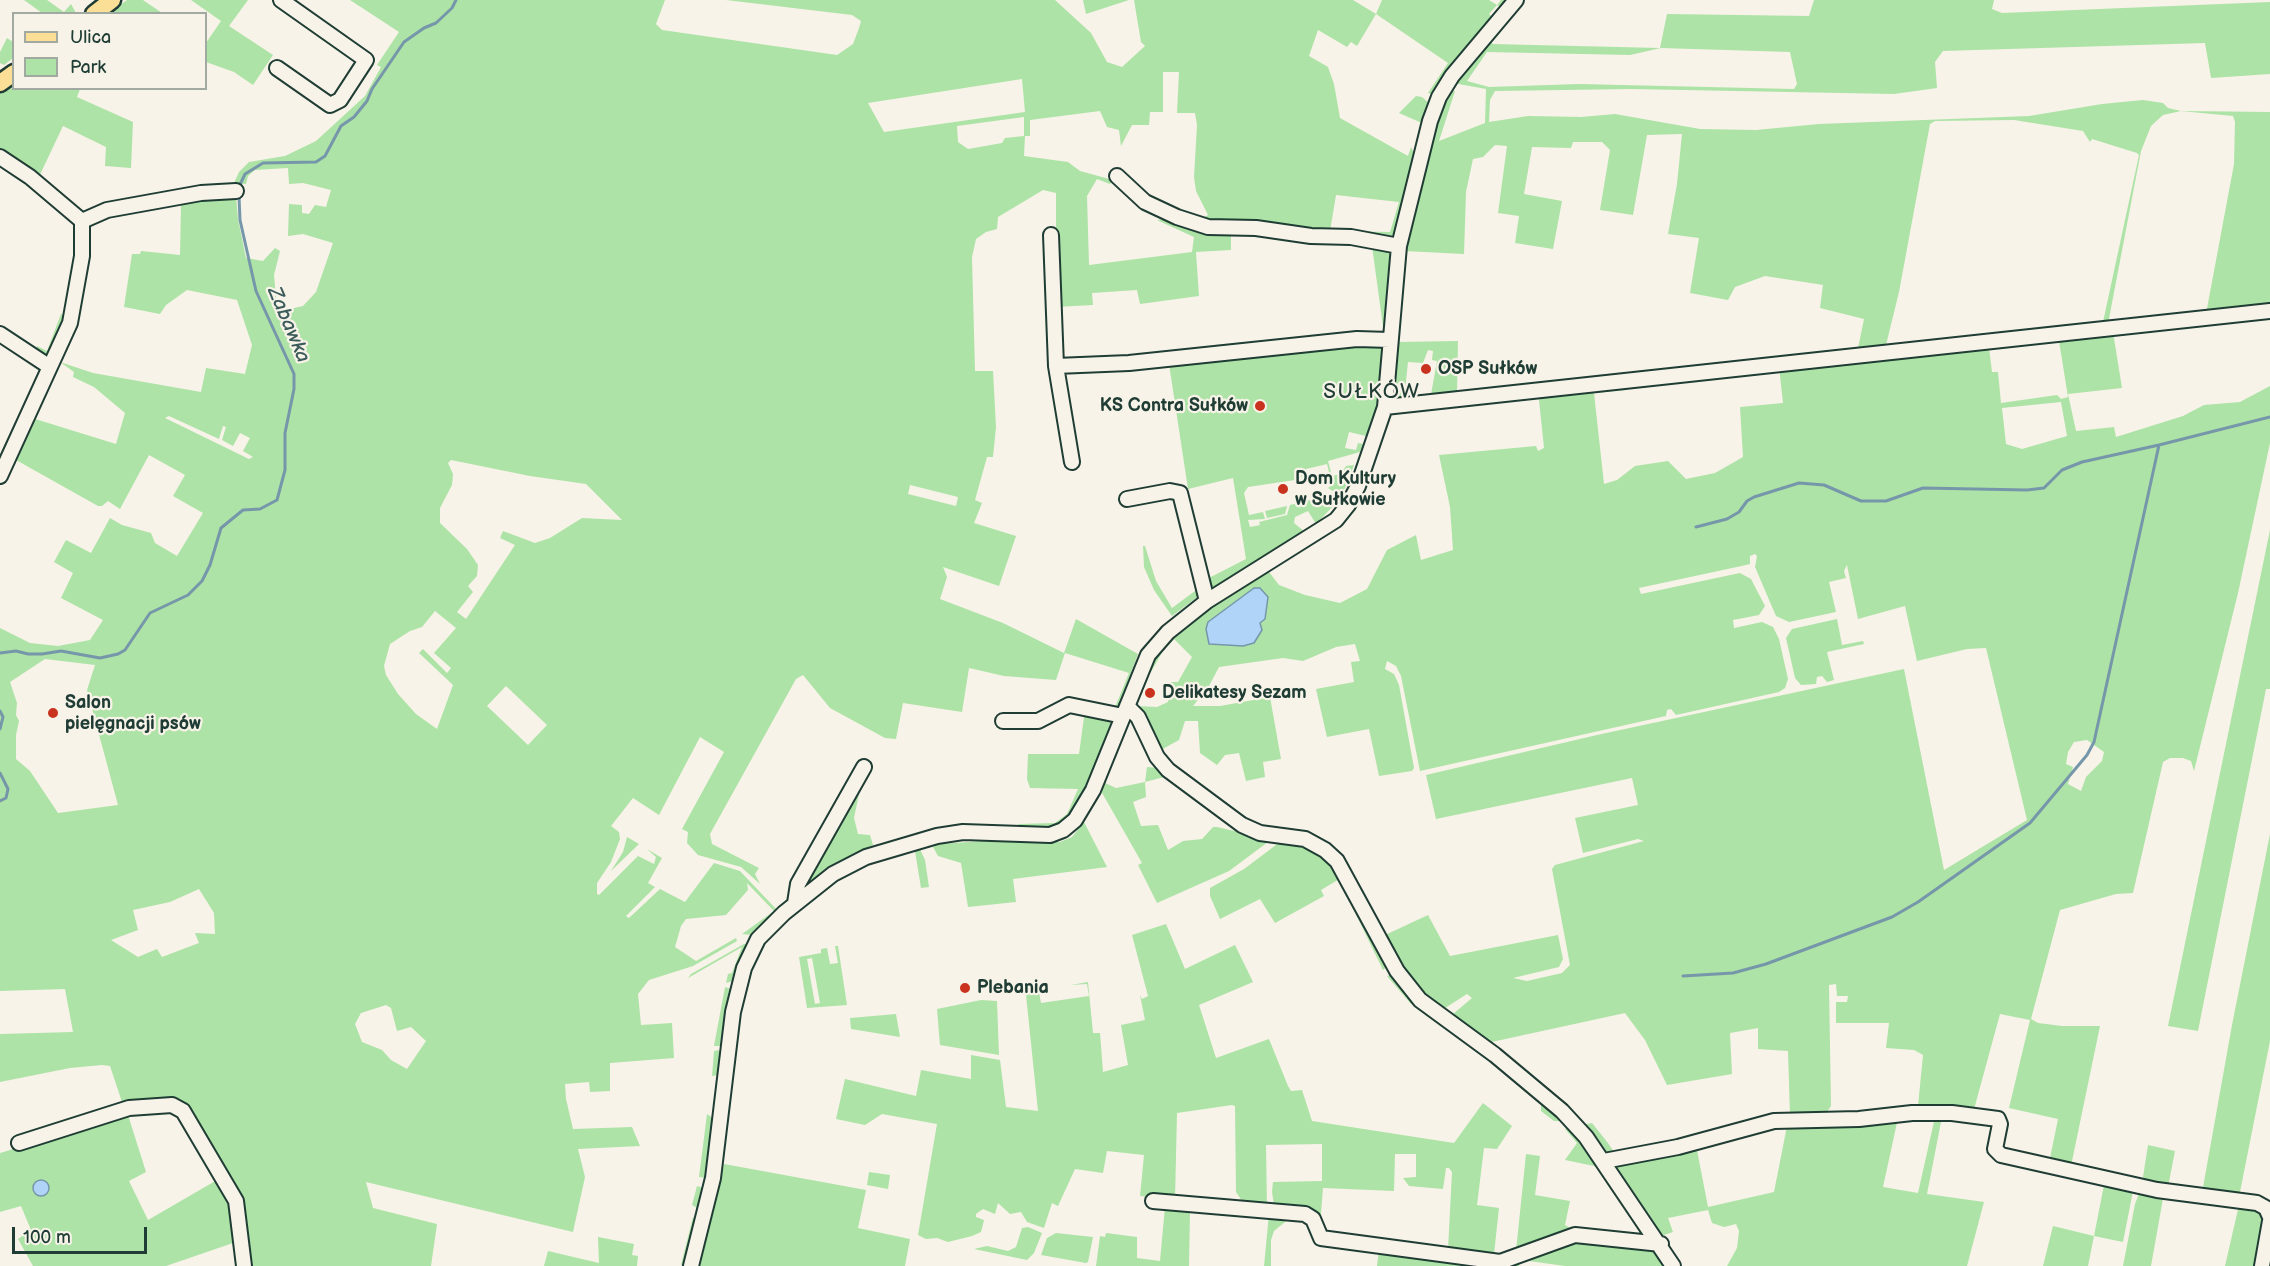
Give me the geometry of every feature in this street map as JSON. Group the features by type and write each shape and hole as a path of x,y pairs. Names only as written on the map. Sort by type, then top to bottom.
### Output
{"main road":[{"path":"97,12 112,0"}],"street":[{"path":"277,68 330,105 340,100 366,60 281,0"},
{"path":"691,1266 713,1178 733,1012 744,968 758,939 795,903 833,874 866,857 891,848 963,832 1050,835 1063,830 1075,820 1093,790 1148,655 1168,632 1207,601 1336,520 1358,486 1384,408 1399,246 1427,130 1439,97 1452,76 1516,0"},
{"path":"0,157 30,177 82,221"},
{"path":"1117,176 1145,202 1177,217 1208,227 1256,228 1311,236 1351,237 1399,246"},
{"path":"82,221 107,210 201,193 236,191"},
{"path":"0,476 70,323 79,283 82,221"},
{"path":"1051,235 1056,366 1072,462"},
{"path":"1384,408 2270,311"},
{"path":"0,334 50,367"},
{"path":"1056,366 1129,363 1357,339 1390,340"},
{"path":"1127,499 1170,491 1180,493 1207,601"},
{"path":"1003,721 1038,722 1069,705 1125,711 1138,717 1157,757 1168,770 1242,825 1260,833 1305,839 1325,850 1337,861 1397,970 1420,1000 1495,1055 1562,1111 1604,1161 1661,1244 1673,1266"},
{"path":"795,903 798,884 864,767"},
{"path":"19,1143 129,1108 172,1105 183,1111 236,1201 244,1266"},
{"path":"1604,1161 1678,1147 1774,1120 1859,1119 1912,1113 1952,1113 1998,1119 2000,1124 1995,1149 2001,1155 2157,1190 2257,1203 2270,1216 2262,1266"},
{"path":"1153,1201 1305,1214 1313,1219 1321,1238 1500,1262 1575,1235 1661,1244"}],"green space":[{"path":"24,0 47,0 64,12 41,12"},
{"path":"127,0 143,0 161,12 110,12"},
{"path":"191,0 248,0 229,26 273,55 253,85 234,72 207,62 207,42 221,21"},
{"path":"350,0 665,0 656,24 662,30 837,55 853,44 859,28 861,21 852,15 726,0 1055,0 1091,33 1107,62 1122,67 1145,46 1141,42 1134,0 1353,0 1376,14 1357,46 1351,42 1347,47 1318,30 1309,56 1328,67 1334,84 1340,118 1408,156 1411,147 1414,153 1397,232 1388,238 1198,221 1208,215 1196,191 1194,177 1197,125 1195,113 1177,113 1179,72 1163,72 1163,112 1150,112 1149,125 1132,125 1121,146 1119,130 1107,127 1100,111 1030,120 1030,136 1025,136 1024,156 1068,162 1080,171 1113,180 1110,184 1097,179 1087,196 1089,265 1192,252 1194,237 1157,220 1172,218 1231,232 1231,250 1196,252 1199,296 1140,304 1137,290 1092,293 1093,305 1056,307 1056,193 1043,190 998,217 997,229 986,232 976,239 972,257 975,371 993,371 996,427 993,457 987,457 975,500 982,503 974,523 1016,536 999,586 943,567 947,577 940,599 1003,623 1064,653 1076,619 1138,654 1117,710 1114,710 1129,673 1065,653 1056,680 1004,676 969,668 962,712 903,703 896,739 885,738 830,708 803,675 796,679 710,834 712,844 759,868 755,874 760,884 741,867 698,855 687,843 688,832 682,829 724,752 700,737 659,815 633,798 611,826 619,832 620,839 611,862 597,883 597,894 599,895 638,856 654,864 656,857 647,849 662,858 648,883 655,887 626,916 629,918 660,889 685,902 714,863 740,871 778,911 760,930 752,935 742,934 774,911 747,883 748,890 726,915 686,919 681,926 675,947 696,961 736,938 737,941 693,966 649,980 638,994 641,1025 672,1023 674,1058 610,1063 610,1091 590,1092 589,1082 565,1084 573,1129 632,1127 640,1146 578,1149 585,1177 573,1232 366,1182 373,1208 437,1224 431,1266 247,1266 241,1232 215,1155 208,1138 183,1105 124,1108 110,1066 70,1068 0,1082 0,1034 73,1032 65,989 0,991 0,628 30,643 58,646 90,640 103,620 61,598 73,573 54,562 66,540 91,553 110,518 122,525 151,533 155,543 177,556 203,513 173,496 185,475 149,455 120,509 108,501 98,506 16,460 15,457 32,418 116,444 125,413 94,387 73,377 74,372 60,362 93,373 201,392 206,368 245,374 252,345 237,300 187,290 166,305 160,314 124,307 132,254 140,254 141,251 180,255 181,204 236,196 246,258 263,261 275,248 280,251 274,275 276,298 281,311 303,306 316,292 333,243 303,234 288,236 289,204 302,205 302,213 309,214 315,205 326,207 331,190 303,183 289,184 288,168 255,170 248,176 246,184 234,183 239,172 249,162 285,156 316,141 365,96 381,67 377,65 399,32","holes":["1022,79 1025,112 884,132 868,103","1024,117 1024,136 1005,138 1002,143 968,149 958,142 957,126","1336,195 1399,202 1390,232 1330,231","169,416 219,439 223,426 226,427 222,440 233,446 240,433 250,438 243,451 253,457 249,459 165,418","451,460 530,476 586,484 622,520 582,518 550,538 535,543 503,531 500,538 515,545 466,619 457,612 473,592 468,586 477,576 478,565 467,549 440,523 440,508 452,485 453,474 448,463","910,485 958,497 956,506 908,494","435,611 456,628 434,653 451,668 447,673 423,649 419,653 453,685 437,729 416,714 398,694 386,675 384,666 390,644 410,631 422,627","45,659 95,665 87,690 118,805 58,813 30,771 16,759 16,735 19,721 16,715 17,703 10,682","506,686 547,725 528,745 487,706","199,889 214,913 215,934 195,933 199,943 162,957 157,949 138,957 111,940 138,930 133,910 170,902","386,1005 391,1008 397,1031 411,1027 426,1041 407,1069 391,1060 382,1050 362,1042 355,1024 361,1013"]},
{"path":"1083,0 1129,0 1086,14"},
{"path":"1382,0 1489,0 1497,5 1489,14 1494,19 1432,94 1428,93 1448,63 1376,14"},
{"path":"1501,0 1508,0 1502,8 1497,5"},
{"path":"1814,0 1994,0 1992,9 2002,13 2270,2 2270,74 2211,78 2205,43 1943,51 1935,62 1937,88 1894,94 1631,89 1495,91 1490,100 1489,122 1528,116 1581,117 1615,114 1700,129 1756,130 1819,124 2029,116 2143,100 2163,103 2168,108 2181,111 2270,112 2270,309 2029,335 2027,331 2103,322 2139,155 2092,139 2090,142 2083,131 2014,120 1935,121 1930,124 1899,292 1886,345 1889,348 1949,342 1954,338 1970,337 1963,341 1857,353 1864,319 1820,308 1823,285 1765,276 1735,287 1728,300 1690,293 1699,238 1668,234 1677,184 1682,134 1647,135 1633,215 1600,210 1610,150 1602,142 1573,142 1571,148 1532,147 1524,194 1562,201 1553,249 1515,243 1519,216 1498,213 1507,146 1495,145 1483,157 1473,159 1466,192 1464,254 1404,251 1405,236 1440,104 1447,91 1455,91 1439,141 1485,123 1486,89 1453,83 1512,13 1516,13 1490,41 1493,44 1660,48 1667,14 1809,16","holes":["1661,48 1790,52 1797,84 1794,89 1579,84 1489,87 1467,81 1487,52 1630,55","2181,111 2233,116 2235,122 2234,164 2206,314 2108,324 2141,151 2151,126 2163,115"]},
{"path":"71,4 75,12 64,12"},
{"path":"7,38 12,41 12,59 4,65 0,63 0,52"},
{"path":"12,82 12,90 80,90 77,97 133,122 131,168 105,166 106,147 63,126 37,181 0,154 0,90"},
{"path":"1416,96 1422,97 1429,103 1424,124 1399,113"},
{"path":"1372,246 1389,250 1390,253 1384,334"},
{"path":"61,314 68,316 48,358 36,350 37,346 47,351"},
{"path":"2113,332 2122,388 2068,394 2076,431 2114,427 2116,437 2183,416 2204,405 2240,402 2270,386 2270,443 2238,593 2194,771 2191,761 2183,758 2170,758 2163,762 2133,893 2116,894 2060,910 2031,1019 2038,1023 2062,1026 2100,1026 2071,1166 2049,1163 2058,1119 2009,1108 2030,1020 2000,1014 1973,1113 1918,1106 1923,1055 1914,1050 1886,1048 1889,1023 1836,1023 1836,1002 1847,1002 1848,996 1837,996 1836,984 1829,985 1831,1106 1824,1116 1790,1116 1788,1051 1758,1049 1758,1028 1730,1033 1732,1074 1667,1085 1645,1040 1625,1013 1487,1043 1453,1018 1453,1014 1472,998 1467,994 1442,1010 1417,992 1383,936 1428,915 1450,956 1558,935 1563,959 1559,967 1513,978 1527,981 1562,973 1570,965 1552,869 1555,865 1644,841 1638,839 1583,853 1575,818 1638,805 1632,778 1436,819 1426,775 1597,735 1904,669 1944,870 2027,820 1986,648 1967,649 1917,661 1905,606 1858,619 1847,565 1844,571 1846,578 1829,582 1836,612 1789,622 1776,616 1755,567 1757,556 1755,554 1750,556 1750,564 1639,588 1641,594 1740,573 1751,579 1765,606 1759,615 1733,620 1734,628 1762,622 1773,627 1779,639 1788,679 1785,688 1779,692 1676,715 1671,709 1667,710 1666,716 1420,771 1401,676 1396,666 1387,661 1385,669 1394,674 1399,685 1414,768 1412,771 1379,776 1369,729 1327,737 1316,689 1354,682 1351,662 1360,661 1355,644 1336,647 1303,661 1283,658 1219,667 1209,686 1193,706 1220,706 1270,697 1281,759 1263,762 1265,777 1246,781 1239,753 1225,755 1217,765 1200,753 1198,721 1185,721 1179,740 1159,751 1137,706 1157,707 1168,702 1171,682 1178,682 1192,657 1174,639 1164,649 1151,672 1149,671 1163,645 1199,611 1267,570 1271,570 1269,572 1279,585 1305,595 1340,603 1367,589 1387,550 1416,535 1421,560 1453,550 1450,507 1439,455 1536,446 1538,451 1544,448 1539,400 1541,394 1627,384 1627,390 1594,393 1604,484 1617,480 1635,466 1668,461 1686,479 1715,473 1743,457 1740,407 1783,403 1779,366 1985,346 1989,348 1992,372 1998,372 2001,403 2057,395 2061,399 2068,397 2059,341","holes":["2061,402 2067,436 2022,449 2006,444 2002,408","1226,611 1209,644 1206,629 1208,622","2087,740 2104,752 2102,761 2086,777 2081,791 2068,784 2073,767 2066,764 2068,752 2074,742"]},
{"path":"1458,341 1457,396 1430,400 1437,361 1432,360 1433,351 1428,350 1423,363 1408,362 1404,400 1397,403 1391,398 1396,342"},
{"path":"1329,344 1383,346 1376,412 1366,436 1349,432 1345,448 1356,450 1358,443 1363,444 1360,452 1328,461 1332,476 1341,474 1346,466 1354,465 1345,488 1340,496 1328,488 1332,485 1327,464 1306,469 1307,474 1295,480 1248,487 1244,493 1249,515 1263,512 1265,519 1248,520 1250,527 1260,525 1259,522 1287,515 1290,505 1323,497 1337,502 1316,524 1308,511 1295,517 1294,523 1305,532 1209,590 1205,580 1246,559 1233,478 1188,489 1169,364"},
{"path":"1287,506 1285,514 1267,518 1265,511"},
{"path":"2270,530 2270,689 2266,689 2198,1031 2168,1026"},
{"path":"1143,546 1145,546 1156,581 1172,608 1199,588 1200,595 1172,616 1154,590 1144,567"},
{"path":"1837,619 1842,645 1863,641 1864,644 1827,652 1834,680 1827,682 1822,676 1817,677 1816,684 1801,685 1795,678 1786,638 1792,629"},
{"path":"1085,710 1116,722 1076,810 1067,822 1055,828 1013,830 1019,824 1055,823 1067,814 1078,789 1030,788 1027,779 1028,754 1079,754"},
{"path":"1147,767 1158,768 1168,776 1145,782"},
{"path":"1103,782 1116,788 1145,782 1146,797 1133,802 1141,826 1158,825 1168,850 1183,841 1202,839 1213,827 1269,839 1268,842 1229,871 1157,903 1138,865 1142,863 1101,791"},
{"path":"854,793 859,794 854,818 858,834 870,835 873,845 840,861 801,892"},
{"path":"1084,822 1107,867 1013,879 1016,902 968,907 961,863 938,856 933,847 939,844 983,841 1060,842 1072,837"},
{"path":"2270,834 2270,1041 2239,1197 2202,1193 2232,1025"},
{"path":"627,837 639,844 611,871 623,852"},
{"path":"1280,842 1305,844 1329,859 1341,878 1321,890 1324,896 1275,923 1260,899 1220,919 1210,896 1210,888 1244,869"},
{"path":"918,845 925,860 929,887 921,888 915,851 880,861 883,857"},
{"path":"1355,899 1389,965 1383,970 1349,900"},
{"path":"1166,924 1185,969 1235,945 1253,982 1199,1005 1216,1058 1269,1039 1291,1091 1302,1090 1312,1121 1454,1143 1483,1103 1512,1126 1497,1149 1484,1148 1477,1205 1499,1208 1494,1254 1448,1250 1452,1172 1446,1168 1443,1189 1409,1186 1403,1178 1416,1177 1416,1154 1395,1154 1394,1191 1323,1188 1320,1226 1274,1205 1272,1192 1273,1182 1322,1181 1322,1144 1266,1145 1267,1208 1246,1207 1236,1192 1235,1106 1232,1105 1177,1113 1175,1199 1140,1196 1144,1155 1107,1151 1103,1173 1075,1169 1058,1206 1052,1203 1044,1228 1027,1222 1021,1212 1010,1214 998,1203 995,1214 983,1209 976,1214 976,1217 984,1220 981,1232 972,1236 948,1242 937,1238 926,1239 918,1235 937,1124 882,1114 865,1125 836,1119 845,1079 916,1096 921,1070 971,1079 971,1055 1000,1060 1006,1107 1038,1111 1026,995 1039,992 1041,1003 1089,996 1087,984 1071,985 1088,982 1093,1033 1100,1033 1103,1072 1128,1065 1121,1025 1145,1020 1140,995 1142,999 1148,996 1132,935"},
{"path":"744,944 749,944 733,981 726,983 728,974 732,973 742,947 688,978 691,974"},
{"path":"835,946 838,946 847,1005 807,1008 799,957 821,953 821,949 827,948 830,964 838,963","holes":["812,958 820,1003 815,1004 807,959"]},
{"path":"1394,974 1414,1002 1411,1004 1387,976"},
{"path":"725,987 731,989 723,1042 721,1046 714,1046"},
{"path":"981,1000 997,1001 999,1055 940,1045 937,1009"},
{"path":"896,1014 900,1037 851,1029 850,1018"},
{"path":"719,1050 719,1075 712,1076 714,1051"},
{"path":"1545,1103 1561,1118 1559,1121 1554,1121 1541,1111 1541,1105"},
{"path":"707,1114 714,1119 708,1178 699,1177"},
{"path":"128,1115 146,1172 129,1181 148,1220 217,1180 232,1202 236,1242 166,1266 33,1266 18,1239 31,1230 21,1206 0,1212 0,1153"},
{"path":"1935,1117 1942,1117 1927,1194 1984,1202 1967,1266 1727,1266 1737,1248 1739,1231 1736,1224 1724,1227 1712,1223 1708,1210 1668,1218 1673,1232 1661,1236 1614,1167 1616,1163 1696,1145 1708,1207 1774,1192 1788,1121 1898,1118 1883,1187 1918,1193"},
{"path":"1592,1123 1616,1155 1608,1157 1582,1125"},
{"path":"1572,1127 1599,1167 1565,1160 1577,1143 1565,1129"},
{"path":"2148,1145 2175,1151 2168,1187 2146,1183 2143,1177"},
{"path":"1526,1154 1540,1156 1535,1195 1570,1201 1565,1225 1574,1230 1516,1251"},
{"path":"724,1164 866,1190 858,1228 910,1239 905,1266 700,1266"},
{"path":"869,1172 890,1175 888,1189 867,1185"},
{"path":"2105,1180 2133,1191 2123,1242 2094,1236"},
{"path":"697,1186 706,1189 699,1209 692,1205"},
{"path":"2140,1191 2164,1193 2151,1266 2123,1266 2135,1204"},
{"path":"2239,1205 2259,1208 2266,1215 2259,1266 2225,1266"},
{"path":"1165,1207 1190,1210 1189,1266 1096,1266 1100,1236 1105,1237 1106,1233 1137,1237 1137,1258 1160,1261"},
{"path":"1269,1214 1291,1217 1274,1231 1271,1240 1271,1266 1264,1266"},
{"path":"693,1217 698,1222 685,1266 681,1265"},
{"path":"2053,1226 2094,1236 2088,1266 2043,1266"},
{"path":"1028,1227 1042,1233 1034,1253 1027,1260 974,1249 987,1246 1008,1251 1016,1247 1022,1228"},
{"path":"1056,1233 1093,1237 1088,1262 1041,1255 1047,1238"},
{"path":"598,1237 634,1244 632,1255 638,1256 637,1266 544,1266 548,1251 599,1263"},
{"path":"1568,1239 1656,1248 1669,1266 1565,1266 1529,1261 1528,1258"},
{"path":"1379,1249 1520,1262 1519,1266 1377,1266"}],"water":[{"path":"1254,588 1260,588 1268,597 1265,619 1260,623 1262,630 1254,643 1243,646 1209,644 1206,629 1208,622"},
{"path":"41,1180 47,1182 49,1188 47,1194 41,1196 35,1194 33,1188 35,1182"}],"waterway":[{"name":"Zabawka","path":"238,189 245,174 263,163 316,162 325,156 341,126 354,117 367,101 372,89 404,42 424,28 436,23 452,8 456,0"},
{"name":"Zabawka","path":"0,653 16,651 42,654 61,651 100,658 118,654 125,650 150,613 188,595 202,581 210,565 221,528 243,510 260,509 277,500 285,470 285,433 294,389 294,374 256,291 240,220 239,196"},
{"path":"1683,976 1733,973 1766,964 1892,917 1918,902 2030,823 2087,755 2094,742 2159,445 2270,417"},
{"path":"1696,527 1727,519 1739,512 1747,501 1754,497 1799,483 1824,485 1861,501 1886,501 1923,488 2027,490 2044,488 2062,470 2082,462 2159,445"},
{"name":"Zabawka","path":"0,711 3,717 0,729"},
{"name":"Zabawka","path":"0,773 8,789 6,798 0,801"}],"place":[{"name":"OSP Sułków","path":"1426,369"},
{"name":"KS Contra Sułków","path":"1260,406"},
{"name":"Dom Kultury w Sułkowie","path":"1283,489"},
{"name":"Delikatesy Sezam","path":"1150,693"},
{"name":"Salon pielęgnacji psów","path":"53,713"},
{"name":"Plebania","path":"965,988"}],"district":[{"name":"SUŁKÓW","path":"1372,393"}]}
